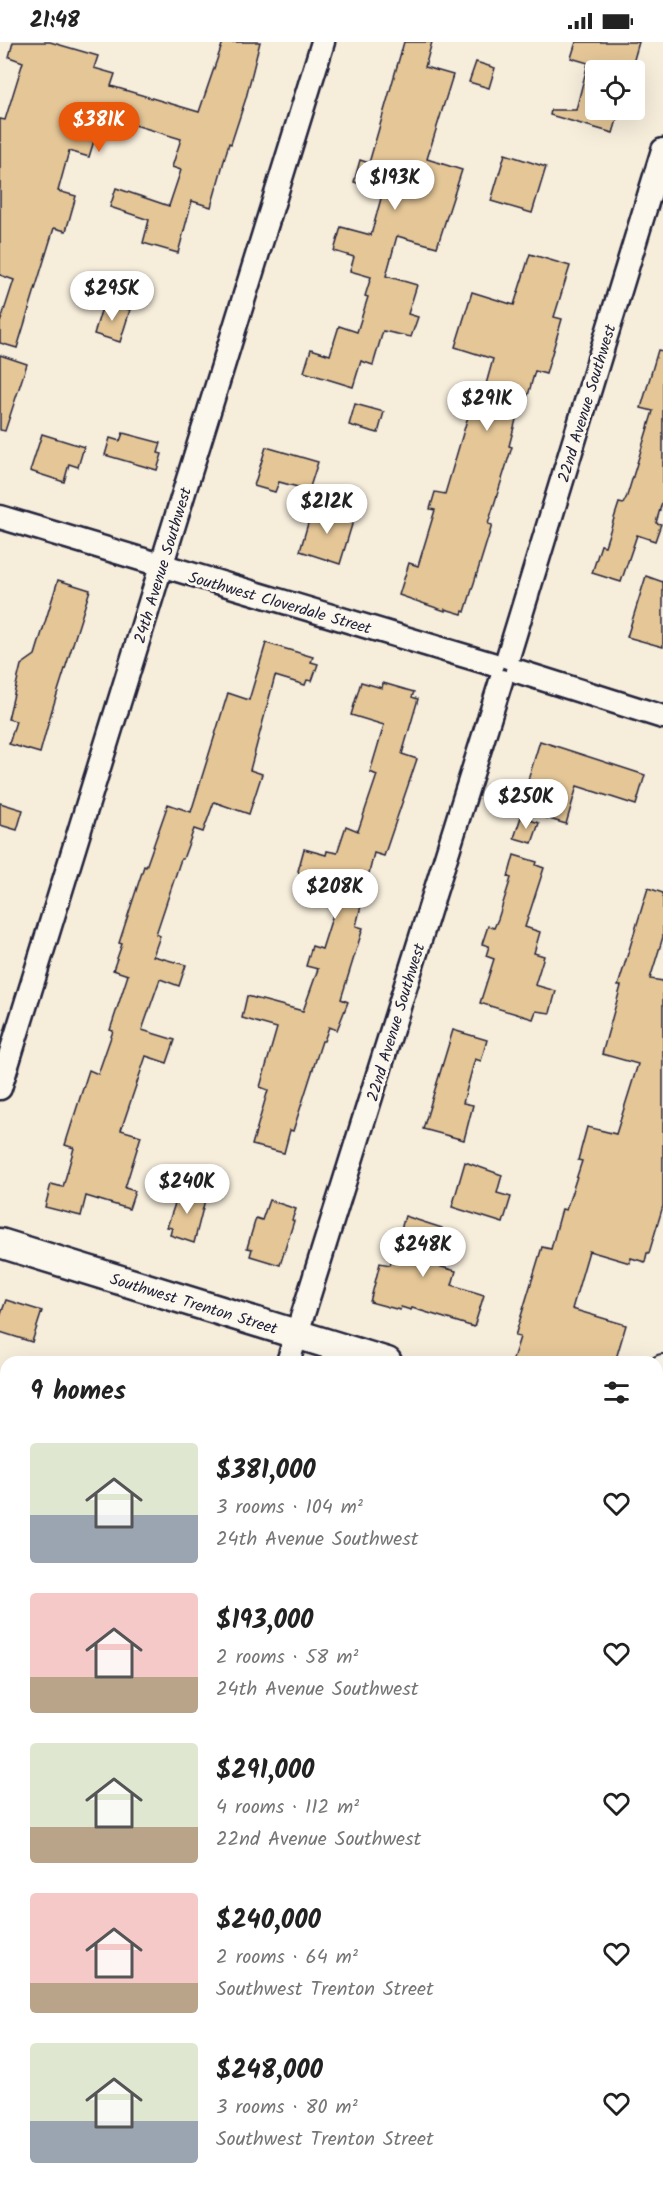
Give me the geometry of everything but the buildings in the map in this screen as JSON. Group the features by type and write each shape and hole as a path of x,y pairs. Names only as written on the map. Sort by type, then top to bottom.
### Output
{"street":[{"name":"24th Avenue Southwest","path":"0,1088 323,42"},
{"name":"22nd Avenue Southwest","path":"290,1356 505,669 663,150"},
{"name":"Southwest Cloverdale Street","path":"0,518 663,717"},
{"name":"Southwest Trenton Street","path":"0,1243 367,1356"}]}
